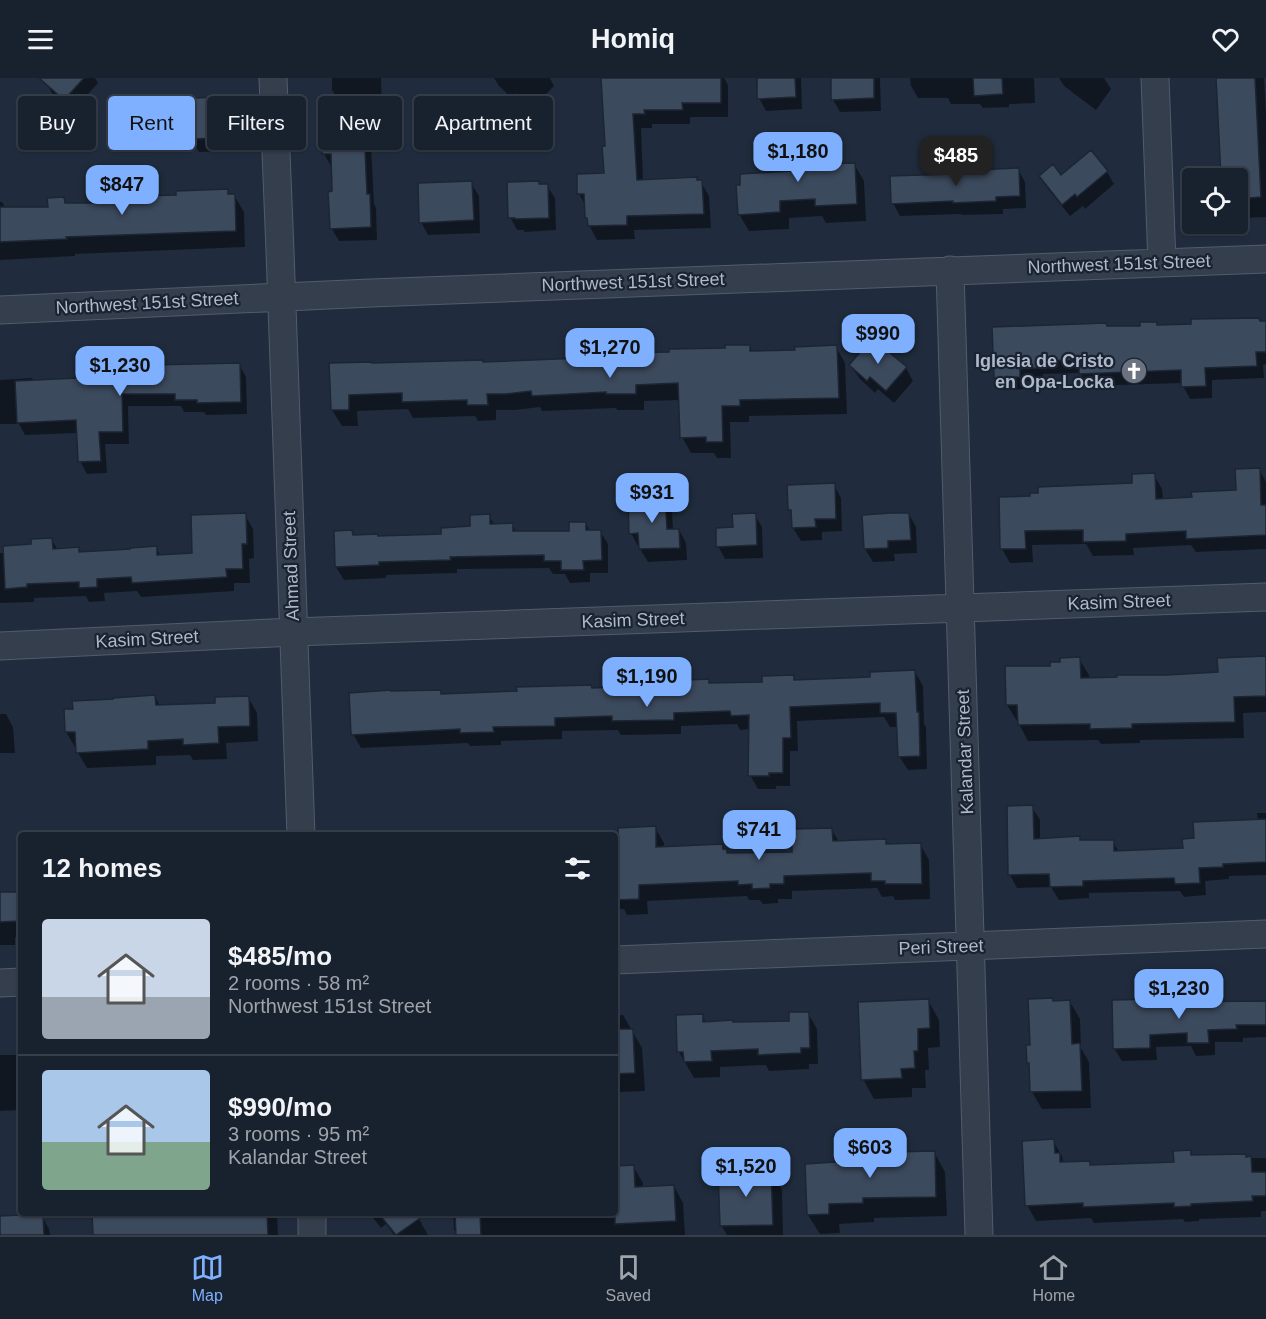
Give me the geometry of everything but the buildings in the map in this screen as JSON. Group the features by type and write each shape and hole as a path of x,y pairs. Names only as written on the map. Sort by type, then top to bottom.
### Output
{"street":[{"name":"Ahmad Street","path":"273,78 301,832"},
{"path":"1155,78 1162,262"},
{"name":"Northwest 151st Street","path":"0,310 282,296 1266,259"},
{"name":"Kalandar Street","path":"950,270 979,1235"},
{"name":"Kasim Street","path":"0,646 293,632 1266,597"},
{"name":"Peri Street","path":"618,960 1266,934"},
{"path":"0,983 18,982"},
{"path":"312,1216 312,1235"}],"place":[{"name":"Iglesia de Cristo en Opa-Locka","path":"1134,371"}]}
